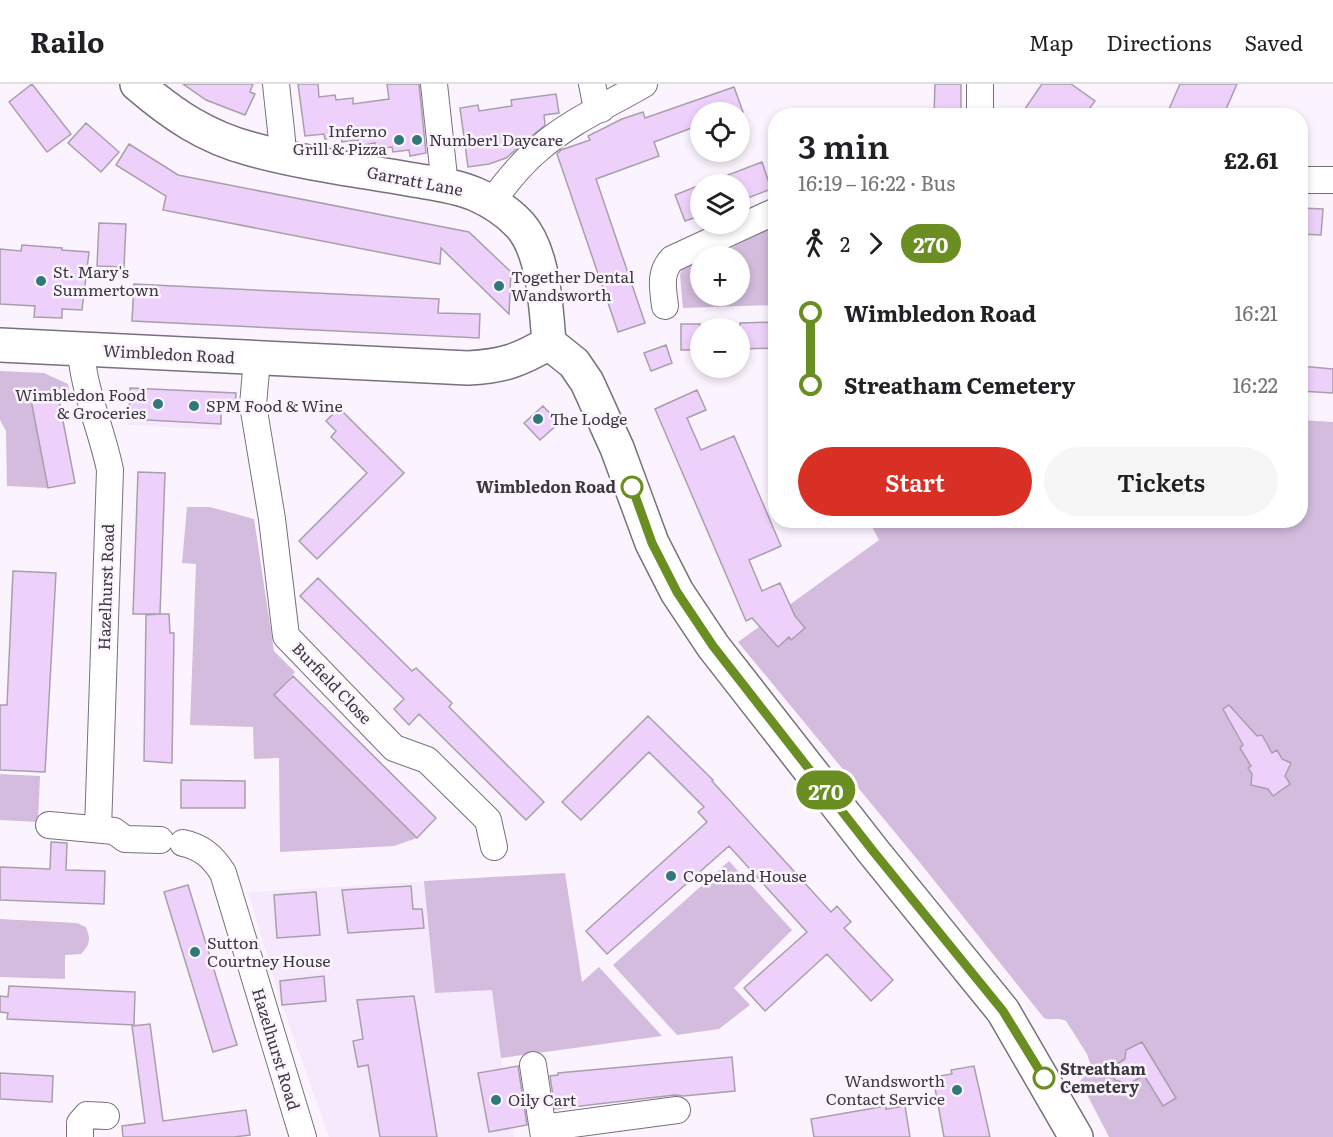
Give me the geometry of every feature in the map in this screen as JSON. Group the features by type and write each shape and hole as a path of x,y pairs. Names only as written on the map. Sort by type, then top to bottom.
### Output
{"main road":[{"name":"Garratt Lane","path":"137,84 183,121 209,134 250,149 445,186 475,194 507,213 521,226 532,245 546,303 549,343"},
{"name":"Wimbledon Road","path":"0,345 468,368 490,367 512,362 549,343"},
{"path":"549,343 574,363 587,382 617,448 652,543 677,592 713,646 873,851 1003,1011 1077,1137"}],"street":[{"path":"276,84 282,140 279,155"},
{"path":"435,84 445,186"},
{"path":"592,84 595,99 601,109"},
{"path":"491,203 509,178 541,146 560,132 644,84"},
{"path":"980,84 980,108"},
{"path":"1308,180 1333,180"},
{"path":"665,306 663,274 666,265 672,259 768,215"},
{"name":"Hazelhurst Road","path":"81,349 82,366 105,444 110,470 98,829"},
{"name":"Burfield Close","path":"257,359 253,405 272,519 285,636 394,748 427,760 488,820 494,847"},
{"name":"Hazelhurst Road","path":"50,825 114,831 125,839 194,845 215,861 223,873 303,1137"},
{"path":"533,1065 543,1133 625,1127 676,1110"},
{"path":"80,1137 80,1123 87,1114 106,1116"}],"shaded area":[{"path":"768,229 768,305 750,306 750,246 734,246"},
{"path":"690,261 690,306 744,306 683,308 680,275 683,264"},
{"path":"0,371 44,373 68,384 69,390 30,395 48,488 7,486 6,431 0,420"},
{"path":"130,388 222,393 220,430 128,425"},
{"name":"Streatham Cemetery","path":"1308,420 1333,422 1333,1137 1109,1137 1080,1081 1089,1071 1090,1063 1087,1054 1066,1021 1044,1018 921,864 738,642 879,540 873,528 1308,528"},
{"path":"187,507 210,507 254,519 274,651 295,672 274,695 417,838 394,846 280,852 279,758 254,759 253,727 190,725 196,564 182,563"},
{"path":"0,774 40,776 38,822 0,820"},
{"path":"729,861 792,930 734,988 750,1005 719,1029 677,1035 613,965"},
{"path":"565,873 592,1046 501,1058 514,1137 329,1137 282,1005 248,892"},
{"path":"565,873 582,982 599,967 662,1036 501,1058 492,990 435,993 424,881"},
{"path":"0,919 77,923 86,927 89,942 81,954 65,955 65,979 0,977"}],"building":[{"path":"32,84 71,134 47,152 9,102"},
{"path":"183,84 253,84 250,92 255,94 245,115 206,100"},
{"path":"298,84 318,84 319,97 335,95 336,100 353,98 353,104 389,99 387,84 419,84 426,153 410,156 409,150 393,152 392,147 376,149 375,143 359,146 358,140 342,142 341,137 325,139 324,134 305,136"},
{"path":"935,84 961,84 961,108 934,108"},
{"path":"1042,84 1071,84 1095,101 1090,108 1026,108"},
{"path":"1180,84 1237,84 1226,108 1170,108"},
{"path":"734,87 739,102 691,102"},
{"path":"556,94 559,113 544,115 545,125 506,158 489,164 468,167 460,108 478,105 479,111 512,106 511,100"},
{"path":"690,102 690,129 654,142 659,156 596,179 645,323 618,332 557,154 561,150 590,140 588,136 622,119 643,112 645,118"},
{"path":"86,123 119,152 101,172 68,143"},
{"path":"129,144 178,175 469,232 511,272 509,314 441,248 440,264 163,210 166,196 116,165"},
{"path":"762,162 768,180 768,190 750,197 750,174 731,174"},
{"path":"690,189 690,219 685,221 675,195"},
{"path":"1308,208 1323,209 1321,235 1308,234"},
{"path":"99,223 126,224 124,267 97,266"},
{"name":"St. Mary's Summertown","path":"22,245 89,252 82,310 62,309 62,318 34,317 35,306 0,304 0,249 21,251"},
{"path":"134,284 439,299 438,313 480,314 479,338 132,321"},
{"path":"768,322 768,348 750,349 750,323"},
{"path":"681,324 690,324 690,350 681,350"},
{"path":"666,345 672,363 651,371 644,353"},
{"path":"1308,367 1333,369 1333,393 1308,391"},
{"path":"130,388 236,393 235,412 221,411 221,424 129,419"},
{"path":"57,390 75,483 48,488 30,395"},
{"path":"697,390 706,410 687,418 701,450 734,436 768,516 768,528 773,528 781,546 749,560 762,591 780,583 795,616 805,628 791,640 789,637 778,647 752,618 746,621 655,409"},
{"name":"The Lodge","path":"543,406 559,423 540,440 524,423"},
{"path":"339,408 404,473 317,559 299,541 367,473 331,437 336,431 326,421"},
{"path":"138,472 165,473 160,614 133,614"},
{"path":"13,571 56,573 45,772 0,770 0,705 7,705"},
{"path":"318,578 412,671 416,668 452,703 449,707 544,802 526,820 419,714 409,725 394,709 404,699 300,596"},
{"path":"169,614 170,633 174,633 172,763 144,761 146,615"},
{"path":"293,676 436,818 417,838 274,695"},
{"path":"1229,705 1257,736 1262,735 1272,753 1277,750 1282,759 1291,763 1285,776 1290,784 1273,796 1268,789 1251,785 1252,774 1248,768 1251,766 1240,748 1243,745 1223,709"},
{"name":"Copeland House","path":"648,716 713,780 831,912 837,906 851,922 844,928 893,980 871,1001 827,954 765,1011 744,988 807,932 729,846 607,954 586,931 707,822 698,812 704,807 649,752 581,820 562,802"},
{"path":"181,780 245,781 245,808 181,808"},
{"path":"51,842 67,843 66,870 105,871 104,904 0,900 0,867 50,869"},
{"name":"Sutton Courtney House","path":"188,885 237,1045 213,1052 164,892"},
{"path":"411,886 413,909 422,909 424,928 348,933 342,890"},
{"path":"316,892 320,935 277,938 274,895"},
{"path":"324,976 326,1001 282,1005 280,981"},
{"path":"9,986 135,992 134,1025 7,1019 8,1013 0,1012 0,996 8,997"},
{"path":"414,996 437,1137 380,1137 368,1065 358,1067 353,1041 363,1039 357,1000"},
{"path":"150,1024 163,1121 246,1110 250,1135 123,1137 122,1126 145,1123 132,1026"},
{"path":"1142,1042 1176,1098 1163,1106 1144,1075 1129,1084 1115,1080 1112,1074 1112,1067 1125,1059 1126,1050"},
{"path":"732,1057 735,1091 675,1095 555,1109 550,1076 558,1075 558,1073"},
{"name":"Oily Cart","path":"518,1066 527,1125 489,1132 478,1073"},
{"name":"Wandsworth Contact Service","path":"974,1066 990,1137 944,1137 933,1077 952,1074 951,1070"},
{"path":"0,1073 53,1076 52,1102 0,1099"},
{"path":"886,1106 886,1109 905,1106 910,1137 814,1137 811,1119"}],"bus line":[{"name":"270","path":"632,487 652,543 677,592 713,646 873,851 1003,1011 1044,1078"}],"place":[{"name":"Inferno Grill & Pizza","path":"399,140"},
{"name":"Number1 Daycare","path":"417,140"},
{"name":"St. Mary's Summertown","path":"41,281"},
{"name":"Together Dental Wandsworth","path":"499,286"},
{"name":"Wimbledon Food & Groceries","path":"158,404"},
{"name":"SPM Food & Wine","path":"194,406"},
{"name":"The Lodge","path":"538,419"},
{"name":"Wimbledon Road","path":"632,487"},
{"name":"Copeland House","path":"671,876"},
{"name":"Sutton Courtney House","path":"195,952"},
{"name":"Streatham Cemetery","path":"1044,1078"},
{"name":"Wandsworth Contact Service","path":"957,1090"},
{"name":"Oily Cart","path":"496,1100"}]}
